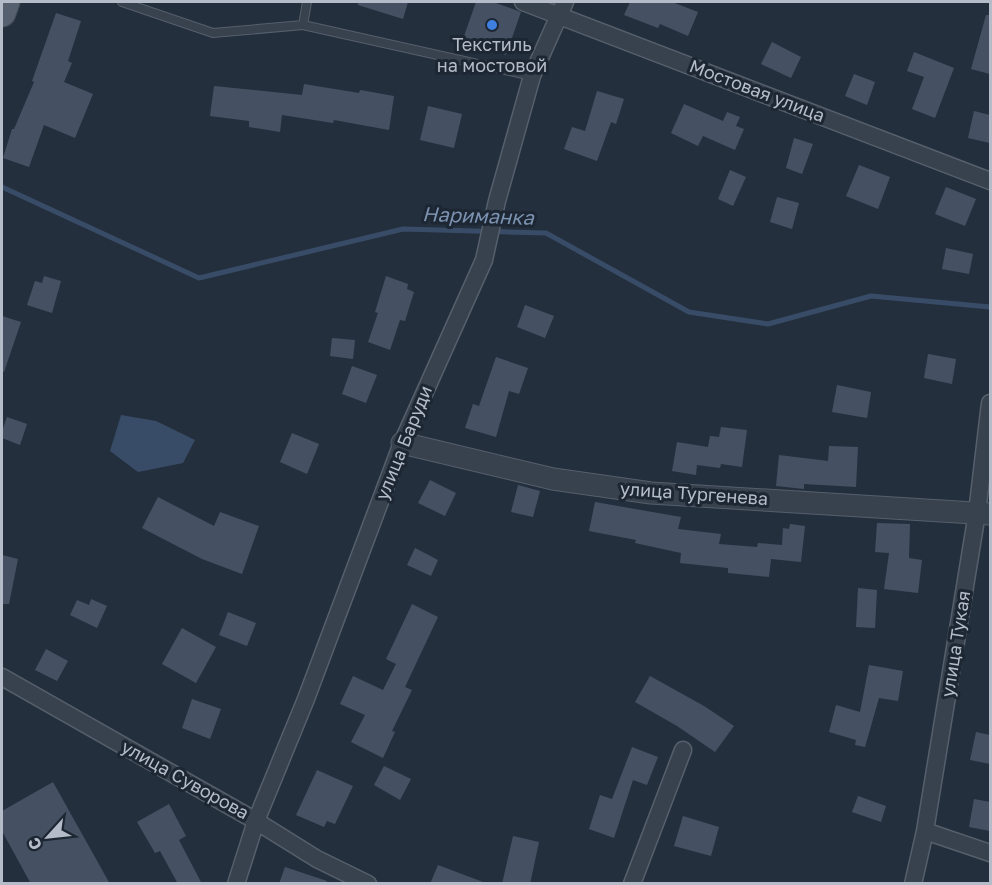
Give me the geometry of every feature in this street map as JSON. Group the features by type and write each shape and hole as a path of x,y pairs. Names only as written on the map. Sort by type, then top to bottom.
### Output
{"main road":[{"path":"2,13 6,2"}],"street":[{"name":"Мостовая улица","path":"523,2 563,8 990,181"},
{"name":"улица Баруди","path":"236,884 256,821 306,699 402,443 484,260 497,201 532,76 563,8"},
{"name":"улица Тукая","path":"913,884 926,831 984,514 990,403"},
{"name":"улица Тургенева","path":"402,443 553,478 651,493 984,514"},
{"name":"улица Суворова","path":"2,677 256,821 317,859 368,884"},
{"path":"632,884 683,750"},
{"path":"926,831 990,853"}],"lane":[{"path":"122,2 213,33 303,25 532,76"},
{"path":"303,25 307,2"}],"water":[{"path":"121,415 156,421 195,440 183,463 138,472 110,451"}],"building":[{"path":"358,2 408,2 403,19 358,5"},
{"name":"Текстиль на мостовой","path":"476,2 493,2 521,12 506,55 463,39"},
{"path":"630,2 672,2 698,12 688,36 660,24 658,28 624,15"},
{"path":"56,13 81,21 68,61 72,63 64,82 93,94 75,138 44,125 29,167 3,158 12,129 14,129 34,82 32,81"},
{"path":"986,15 990,15 990,74 971,69"},
{"path":"772,42 801,57 791,78 761,64"},
{"path":"914,52 954,68 935,118 912,109 924,77 907,71"},
{"path":"854,74 875,82 867,105 845,96"},
{"path":"304,84 394,96 389,130 334,120 333,123 282,115 280,132 249,127 249,121 210,116 214,86 302,95"},
{"path":"597,91 624,99 616,124 611,122 597,161 564,149 572,127 585,131"},
{"path":"684,104 723,121 727,112 740,117 736,126 744,129 735,150 703,136 698,146 671,133"},
{"path":"428,106 462,114 454,148 420,140"},
{"path":"974,111 990,115 990,143 968,138"},
{"path":"794,138 813,144 802,174 786,168"},
{"path":"859,165 890,177 878,209 846,196"},
{"path":"730,170 746,177 733,206 718,199"},
{"path":"946,187 976,199 965,226 935,214"},
{"path":"777,197 799,203 792,229 770,222"},
{"path":"946,248 973,254 969,274 942,269"},
{"path":"44,276 61,281 52,313 27,305 35,281 42,283"},
{"path":"386,276 408,284 407,289 414,292 405,321 400,320 390,350 368,342 378,313 375,312"},
{"path":"525,305 554,316 545,338 517,327"},
{"path":"2,316 21,322 4,372 2,371"},
{"path":"332,338 355,340 353,359 330,356"},
{"path":"928,354 956,359 952,384 924,378"},
{"path":"496,357 528,368 519,394 509,391 496,437 465,428 473,404 479,406"},
{"path":"352,366 377,375 366,403 342,394"},
{"path":"837,385 871,392 867,418 832,412"},
{"path":"7,417 27,424 20,445 2,438"},
{"path":"721,427 747,430 742,467 721,464 720,468 697,465 696,475 672,471 677,442 708,447 710,436 719,437"},
{"path":"292,433 319,444 307,474 280,462"},
{"path":"829,446 858,447 856,487 804,484 804,489 776,486 779,455 828,461"},
{"path":"430,480 456,493 445,516 418,503"},
{"path":"518,485 540,491 533,517 511,512"},
{"path":"158,497 214,526 220,512 259,526 242,574 202,559 142,528"},
{"path":"595,502 681,517 678,529 721,534 719,544 757,547 758,543 782,545 783,528 789,529 790,524 805,526 801,562 771,559 769,577 728,573 728,568 680,563 681,553 635,543 636,540 589,531"},
{"path":"877,523 910,524 909,558 922,560 918,593 884,589 889,553 875,552"},
{"path":"415,548 438,560 431,576 407,565"},
{"path":"2,555 18,559 9,604 2,604"},
{"path":"858,588 877,590 875,628 856,627"},
{"path":"91,599 107,606 97,628 70,615 77,600 89,605"},
{"path":"412,604 438,617 405,687 412,690 392,731 395,732 383,758 351,742 365,715 340,704 353,676 383,690 396,664 386,659"},
{"path":"228,612 256,623 247,646 219,635"},
{"path":"182,628 216,647 196,683 162,664"},
{"path":"46,649 68,661 57,681 35,670"},
{"path":"869,665 903,671 898,701 879,698 865,747 855,745 856,740 829,732 836,705 860,712"},
{"path":"650,676 704,706 734,726 715,752 677,726 635,702"},
{"path":"192,699 221,709 210,739 182,728"},
{"path":"976,732 990,735 990,764 970,760"},
{"path":"632,747 658,757 647,785 633,780 614,838 589,829 600,795 612,799"},
{"path":"384,766 411,779 400,800 374,785"},
{"path":"317,770 353,786 335,824 327,821 324,827 296,815"},
{"path":"53,782 110,884 31,884 2,831 2,811"},
{"path":"858,796 886,806 881,822 852,812"},
{"path":"974,799 990,802 990,831 969,827"},
{"path":"169,804 186,836 179,840 202,884 178,884 160,851 155,853 137,822"},
{"path":"683,816 719,827 711,856 674,846"},
{"path":"513,836 539,842 530,884 502,884"},
{"path":"438,865 483,882 483,884 430,884"},
{"path":"285,867 327,881 327,884 279,884"}],"waterway":[{"name":"Нариманка","path":"2,187 199,278 403,229 546,233 689,312 768,324 871,296 990,307"}],"place":[{"name":"Текстиль на мостовой","path":"492,25"}]}
